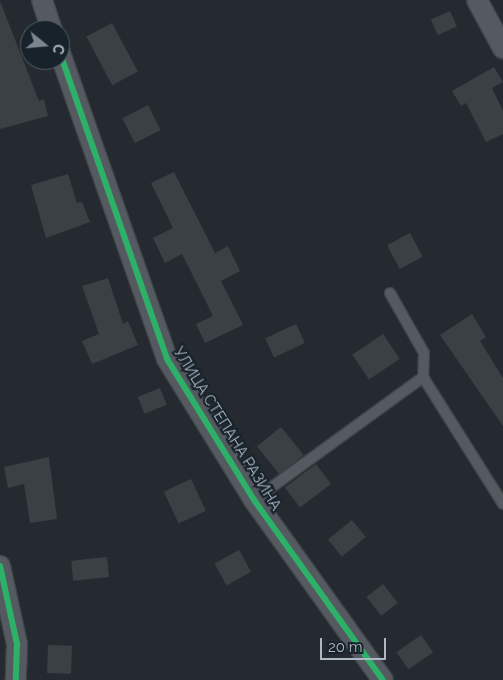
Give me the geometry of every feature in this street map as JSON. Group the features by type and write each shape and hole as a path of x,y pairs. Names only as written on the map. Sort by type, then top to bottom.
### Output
{"street":[{"path":"42,0 49,20"},
{"path":"477,0 503,48"},
{"name":"УЛИЦА СТЕПАНА РАЗИНА","path":"66,70 167,359 254,500 383,680"},
{"path":"0,566 17,644 16,680"}],"lane":[{"path":"390,294 424,353 424,377 503,504"},
{"path":"254,500 424,377"}],"building":[{"path":"0,1 20,52 20,70 27,70 39,101 44,99 48,116 0,129"},
{"path":"450,11 457,27 438,35 431,20"},
{"path":"112,23 138,72 112,85 86,37"},
{"path":"494,67 503,82 492,88 503,111 503,134 486,142 466,103 461,106 452,91"},
{"path":"148,105 161,130 135,143 122,118"},
{"path":"174,172 215,253 228,246 240,271 221,281 243,325 205,343 196,324 213,316 182,254 165,263 153,238 173,228 151,183"},
{"path":"68,174 77,203 82,202 90,222 46,238 31,185"},
{"path":"410,233 423,257 400,269 387,245"},
{"path":"108,278 123,324 128,321 138,345 92,364 82,341 99,334 82,286"},
{"path":"472,314 486,337 480,341 503,378 503,426 440,335"},
{"path":"296,324 305,343 274,357 265,338"},
{"path":"383,334 400,359 369,380 352,355"},
{"path":"160,388 167,405 144,414 138,397"},
{"path":"281,427 304,455 280,474 257,447"},
{"path":"49,457 57,519 30,523 24,484 8,488 4,467"},
{"path":"316,464 331,484 300,507 285,487"},
{"path":"191,479 206,511 179,523 164,492"},
{"path":"352,520 366,537 342,557 328,540"},
{"path":"239,550 251,572 227,585 215,564"},
{"path":"107,557 109,577 73,581 71,561"},
{"path":"383,584 398,603 381,616 366,597"},
{"path":"421,635 433,652 408,669 396,652"},
{"path":"48,645 72,646 71,674 47,673"}],"cycle path":[{"path":"66,70 167,359 254,500 383,680"},
{"path":"0,566 17,644 16,680"}]}
